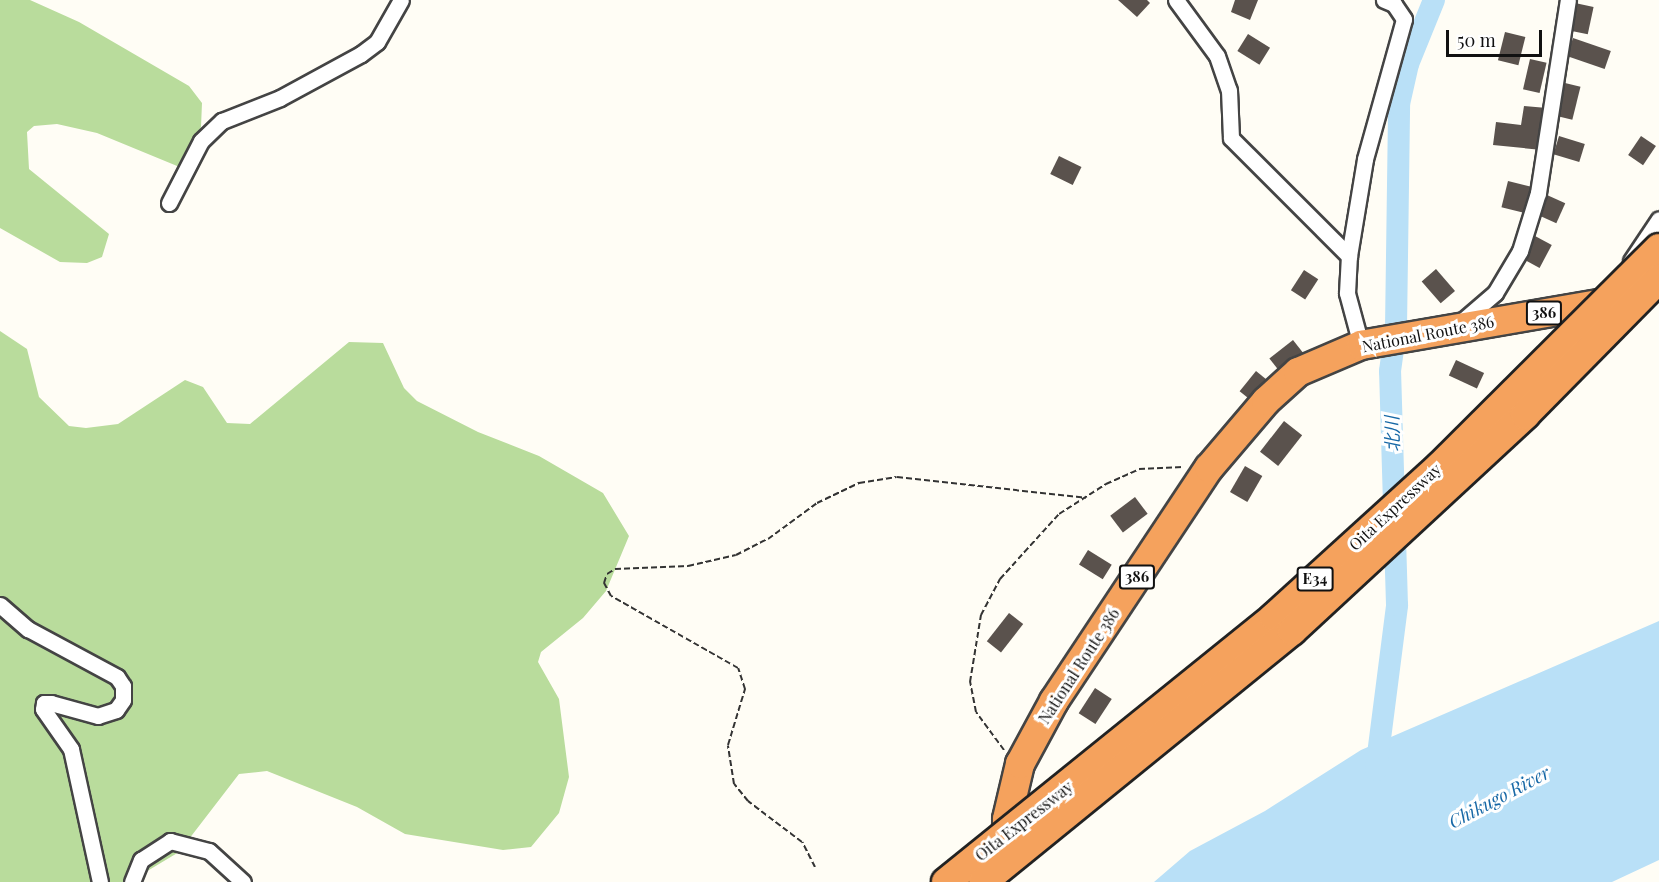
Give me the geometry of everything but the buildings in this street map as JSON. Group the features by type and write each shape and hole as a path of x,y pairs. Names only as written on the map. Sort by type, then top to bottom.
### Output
{"highway":[{"name":"Oita Expressway","path":"946,882 1282,609 1439,467 1659,248"},
{"name":"National Route 386","path":"1006,882 1007,819 1020,764 1054,701 1209,468 1266,401 1298,372 1366,344 1654,293"},
{"name":"Oita Expressway","path":"983,882 1292,631 1509,431 1654,293"}],"street":[{"path":"169,203 201,141 222,121 280,98 361,54 377,42 401,0"},
{"path":"1176,0 1217,56 1229,90 1231,138 1349,256"},
{"path":"1366,344 1347,293 1349,256 1365,159 1404,20 1394,4 1384,0"},
{"path":"1442,329 1496,293 1520,250 1538,193 1568,0"},
{"path":"1587,306 1630,262 1659,219"},
{"path":"0,605 28,629 117,677 123,686 123,700 116,710 98,716 51,703 44,703 43,709 71,749 100,882"},
{"path":"132,882 141,860 170,841 208,850 243,882"}],"path":[{"path":"1020,764 988,732 972,701 974,647 981,615 1000,579 1036,538 1086,498 1139,469 1209,468"},
{"path":"815,867 802,842 748,801 734,784 728,745 745,689 738,668 611,596 604,584 607,574 615,569 688,566 736,555 768,539 817,502 859,483 897,477 1086,498"}],"green space":[{"path":"0,0 30,0 79,22 189,86 202,103 201,127 182,168 97,133 57,124 34,126 27,132 29,169 109,234 102,257 87,263 60,262 0,228"},
{"path":"0,331 27,349 39,397 69,426 86,428 118,424 185,380 203,387 227,423 250,424 349,342 383,343 404,388 417,401 478,432 539,456 603,493 629,536 606,591 583,618 541,652 538,662 559,699 569,777 559,813 531,847 503,850 405,834 357,807 267,771 239,774 179,852 129,882 0,882"}],"water":[{"name":"Chikugo River","path":"1659,621 1659,860 1612,882 1154,882 1190,851 1265,811 1361,750"}],"waterway":[{"name":"北川","path":"1376,770 1397,605 1390,371 1396,328 1399,104 1408,64 1434,0"}]}
